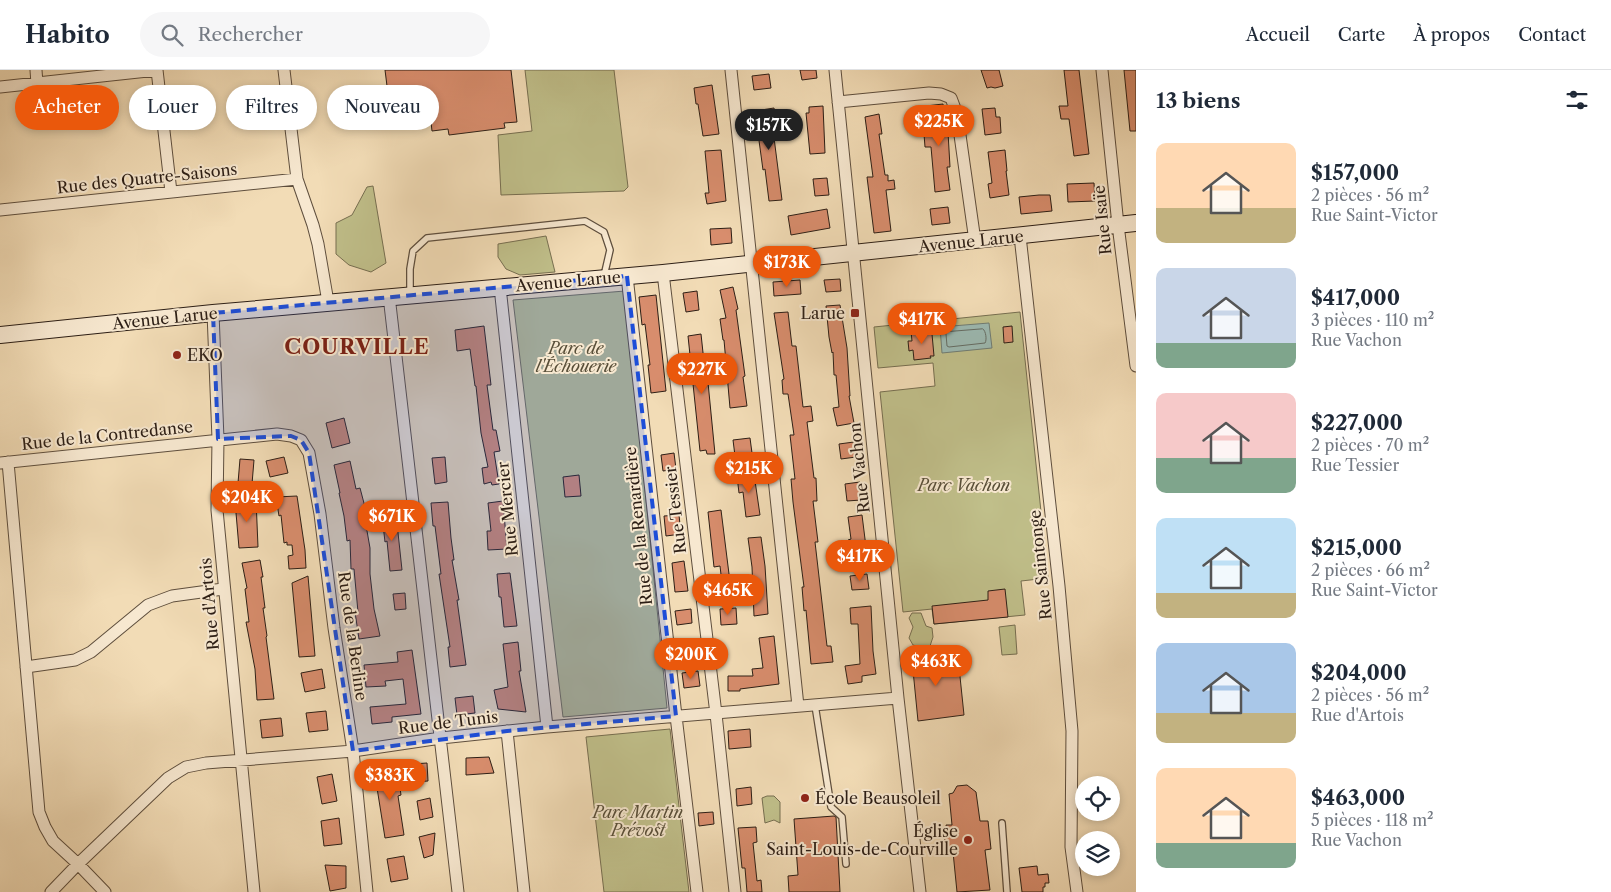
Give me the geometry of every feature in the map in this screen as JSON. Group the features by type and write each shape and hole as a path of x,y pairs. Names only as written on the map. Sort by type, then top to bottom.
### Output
{"street":[{"path":"36,70 37,84"},
{"path":"0,87 157,70 171,192"},
{"path":"284,70 297,179 318,244 328,302"},
{"path":"731,70 798,706"},
{"name":"Rue Vachon","path":"835,70 898,698 920,892"},
{"name":"Rue Isaïe","path":"1102,70 1118,225 1136,366"},
{"path":"838,102 929,93 941,94 951,98 957,114 975,240"},
{"name":"Rue des Quatre-Saisons","path":"0,210 297,179"},
{"name":"Avenue Larue","path":"0,335 390,296 663,273 1136,223"},
{"name":"Rue Saintonge","path":"1020,236 1059,586 1072,731 1071,847 1077,892"},
{"name":"Rue Tessier","path":"663,273 716,714 735,892"},
{"name":"Rue de la Renardière","path":"627,276 697,892"},
{"name":"Rue Mercier","path":"500,287 547,727"},
{"path":"390,296 458,892"},
{"name":"Rue d'Artois","path":"213,313 218,439 217,510 223,589 254,892"},
{"name":"Rue de la Berline","path":"218,439 277,434 301,440 309,453 320,514 334,628 353,751 367,892"},
{"name":"Rue de la Contredanse","path":"4,463 218,439"},
{"path":"4,463 26,667 39,812 53,841 105,892"},
{"path":"26,667 75,660 90,652 148,605 172,596 223,589"},
{"name":"Rue de Tunis","path":"51,892 168,778 186,767 206,763 353,751 441,738 547,727 898,698"},
{"path":"507,731 524,892"}],"lane":[{"path":"410,295 410,269 413,251 427,238 585,221 604,232 610,250 603,278"},
{"path":"815,705 831,807 842,817 846,864"},
{"path":"1002,823 1007,892"}],"highlighted area":[{"path":"627,276 676,716 507,731 353,751 309,453 301,440 291,436 218,439 213,313"}],"green space":[{"path":"525,70 614,70 628,187 624,191 501,195 498,135 532,131"},
{"path":"373,186 386,263 371,272 349,265 336,254 336,223 352,215 367,187"},
{"path":"546,236 555,272 520,275 506,269 498,257 498,244"},
{"name":"Parc de l'Échouerie","path":"625,291 667,708 563,717 513,300"},
{"name":"Parc Vachon","path":"1020,312 1048,578 1021,581 1025,615 934,624 932,609 903,612 880,392 935,386 933,363 878,368 874,327"},
{"path":"912,613 921,613 926,626 932,628 933,637 930,646 920,647 913,645 909,638 913,627 909,618"},
{"path":"1015,625 1017,654 1002,655 999,627"},
{"name":"Parc Martin Prévost","path":"670,729 689,892 604,892 586,737"},
{"path":"774,796 780,802 780,823 774,820 765,823 762,798"}],"water":[{"path":"989,323 992,348 942,353 940,327"}],"building":[{"path":"385,70 511,70 517,122 504,123 505,128 449,135 448,129 432,131 439,130 439,85 387,85"},
{"path":"800,70 816,70 817,78 802,80"},
{"path":"981,70 999,70 1003,86 987,88"},
{"path":"1064,70 1079,70 1089,154 1074,156 1069,119 1061,119 1059,106 1068,106"},
{"path":"1124,70 1136,70 1136,131 1130,131"},
{"path":"769,74 771,88 754,90 752,76"},
{"path":"712,85 719,134 703,136 694,88"},
{"path":"943,104 946,132 948,132 950,167 947,167 950,190 935,192 931,147 925,147 924,134 930,133 926,106"},
{"path":"823,106 825,153 810,154 806,113 809,113 809,107"},
{"path":"774,108 777,129 773,130 782,200 769,201 755,111"},
{"path":"995,108 996,117 1000,117 1001,133 985,135 982,109"},
{"path":"879,114 882,134 879,134 885,175 888,175 888,181 894,180 895,189 886,190 891,231 874,233 867,177 873,177 865,117"},
{"path":"721,150 726,201 707,204 705,193 709,193 705,151"},
{"path":"1005,150 1009,195 990,198 988,184 992,183 988,152"},
{"path":"827,178 829,195 815,196 813,179"},
{"path":"1094,183 1095,201 1068,202 1067,184"},
{"path":"1050,195 1052,211 1021,214 1019,197"},
{"path":"948,207 950,223 932,225 930,209"},
{"path":"827,209 830,228 791,235 788,216"},
{"path":"731,228 732,243 711,245 710,229"},
{"path":"840,279 841,291 826,292 824,280"},
{"path":"800,280 801,294 774,296 773,282"},
{"path":"733,287 738,309 736,310 747,406 730,408 724,340 720,319 726,318 720,290"},
{"path":"697,291 699,310 686,312 683,293"},
{"path":"656,295 666,391 651,393 645,324 642,325 639,297"},
{"path":"840,305 847,348 849,396 854,423 837,426 833,408 839,407 826,306"},
{"path":"788,312 792,346 796,346 803,407 811,406 813,421 807,422 814,478 816,478 817,501 813,501 818,542 815,542 827,646 831,646 833,662 811,664 806,610 804,611 802,587 804,587 791,479 795,479 790,435 794,435 788,394 783,394 782,380 784,379 774,313"},
{"path":"484,326 491,385 487,385 493,430 496,430 500,451 494,452 499,484 492,485 491,482 484,484 482,468 488,467 481,433 470,349 457,351 455,330"},
{"path":"1012,326 1013,342 1004,343 1003,327"},
{"path":"928,329 928,334 932,334 934,356 914,360 913,350 909,351 908,341 912,341 911,331"},
{"path":"701,334 704,362 706,362 715,454 707,454 706,450 700,451 688,336"},
{"path":"344,418 350,443 332,448 326,423"},
{"path":"750,438 752,453 735,456 733,440"},
{"path":"854,442 856,457 841,459 839,444"},
{"path":"674,453 676,469 663,471 661,455"},
{"path":"284,457 288,473 270,477 266,461"},
{"path":"445,457 447,482 435,484 432,458"},
{"path":"240,459 254,460 252,484 238,483"},
{"path":"350,461 356,489 360,488 365,507 363,508 370,548 370,574 374,609 380,636 359,639 355,612 358,612 354,569 351,569 350,540 347,541 334,465"},
{"path":"754,474 760,515 746,517 743,492 739,493 737,476"},
{"path":"579,475 581,496 565,497 563,477"},
{"path":"860,482 861,500 847,501 845,484"},
{"path":"297,496 306,568 289,569 288,556 293,555 292,545 287,545 287,542 284,543 281,515 279,516 276,497"},
{"path":"256,499 258,547 239,548 235,501"},
{"path":"503,501 507,549 488,550 487,531 491,531 488,503"},
{"path":"448,502 454,560 452,560 459,600 457,600 466,665 450,667 448,647 450,647 431,503"},
{"path":"721,510 730,582 722,583 720,566 714,567 708,512"},
{"path":"396,514 402,570 390,571 382,516"},
{"path":"679,515 681,534 666,536 664,516"},
{"path":"862,515 867,555 850,557 848,540 851,539 848,517"},
{"path":"761,537 768,614 754,616 752,567 748,538"},
{"path":"260,560 265,608 263,608 274,699 257,700 255,669 246,622 249,622 245,589 247,588 242,563"},
{"path":"684,561 688,591 675,592 672,563"},
{"path":"510,573 517,626 504,627 497,574"},
{"path":"867,574 869,589 852,590 850,576"},
{"path":"308,576 315,656 299,657 292,583"},
{"path":"1005,589 1008,617 934,624 932,606 988,600 988,591"},
{"path":"405,593 406,609 395,610 393,594"},
{"path":"871,606 876,674 862,676 862,682 848,684 845,666 860,664 858,624 851,624 850,608"},
{"path":"736,608 737,624 721,625 720,609"},
{"path":"691,609 692,623 677,625 675,611"},
{"path":"774,636 779,684 740,689 740,691 728,691 728,676 753,676 752,669 763,668 759,638"},
{"path":"518,642 521,671 519,671 526,712 498,709 494,690 508,687 503,644"},
{"path":"934,647 936,669 959,667 964,715 918,721 911,650"},
{"path":"412,650 421,714 392,717 392,722 372,724 370,707 406,704 403,679 385,681 386,686 366,687 364,665 398,662 397,652"},
{"path":"322,669 325,688 305,692 301,673"},
{"path":"698,671 700,686 684,688 682,673"},
{"path":"473,696 475,713 457,715 455,698"},
{"path":"326,711 328,730 309,732 306,713"},
{"path":"281,718 283,736 262,738 260,720"},
{"path":"750,729 751,747 729,749 728,731"},
{"path":"489,757 494,773 466,775 466,758"},
{"path":"427,763 428,781 414,782 413,764"},
{"path":"397,766 401,795 398,796 404,835 385,838 374,769"},
{"path":"332,774 337,801 322,804 317,777"},
{"name":"Église Saint-Louis-de-Courville","path":"967,785 976,792 980,821 988,821 991,849 985,850 990,890 957,892 953,852 946,853 944,831 947,831 946,825 952,825 949,794 953,793 957,786"},
{"path":"751,787 752,804 737,806 736,789"},
{"path":"430,798 433,817 420,820 417,801"},
{"path":"713,812 714,824 699,826 698,813"},
{"path":"836,817 840,892 789,892 788,876 798,875 794,819"},
{"path":"339,818 342,844 324,846 321,821"},
{"path":"756,827 757,842 753,843 757,881 761,880 762,892 747,892 745,868 742,868 738,828"},
{"path":"435,833 433,855 424,858 419,837"},
{"path":"404,856 408,879 391,882 387,859"},
{"path":"325,865 346,866 346,888 330,891"},
{"path":"1037,866 1038,875 1048,874 1049,883 1045,883 1043,892 1022,892 1019,868"}],"place":[{"name":"Larue","path":"855,313"},
{"name":"EKO","path":"177,355"},
{"name":"École Beausoleil","path":"805,798"},
{"name":"Église Saint-Louis-de-Courville","path":"968,840"}],"district":[{"name":"COURVILLE","path":"357,346"}]}
